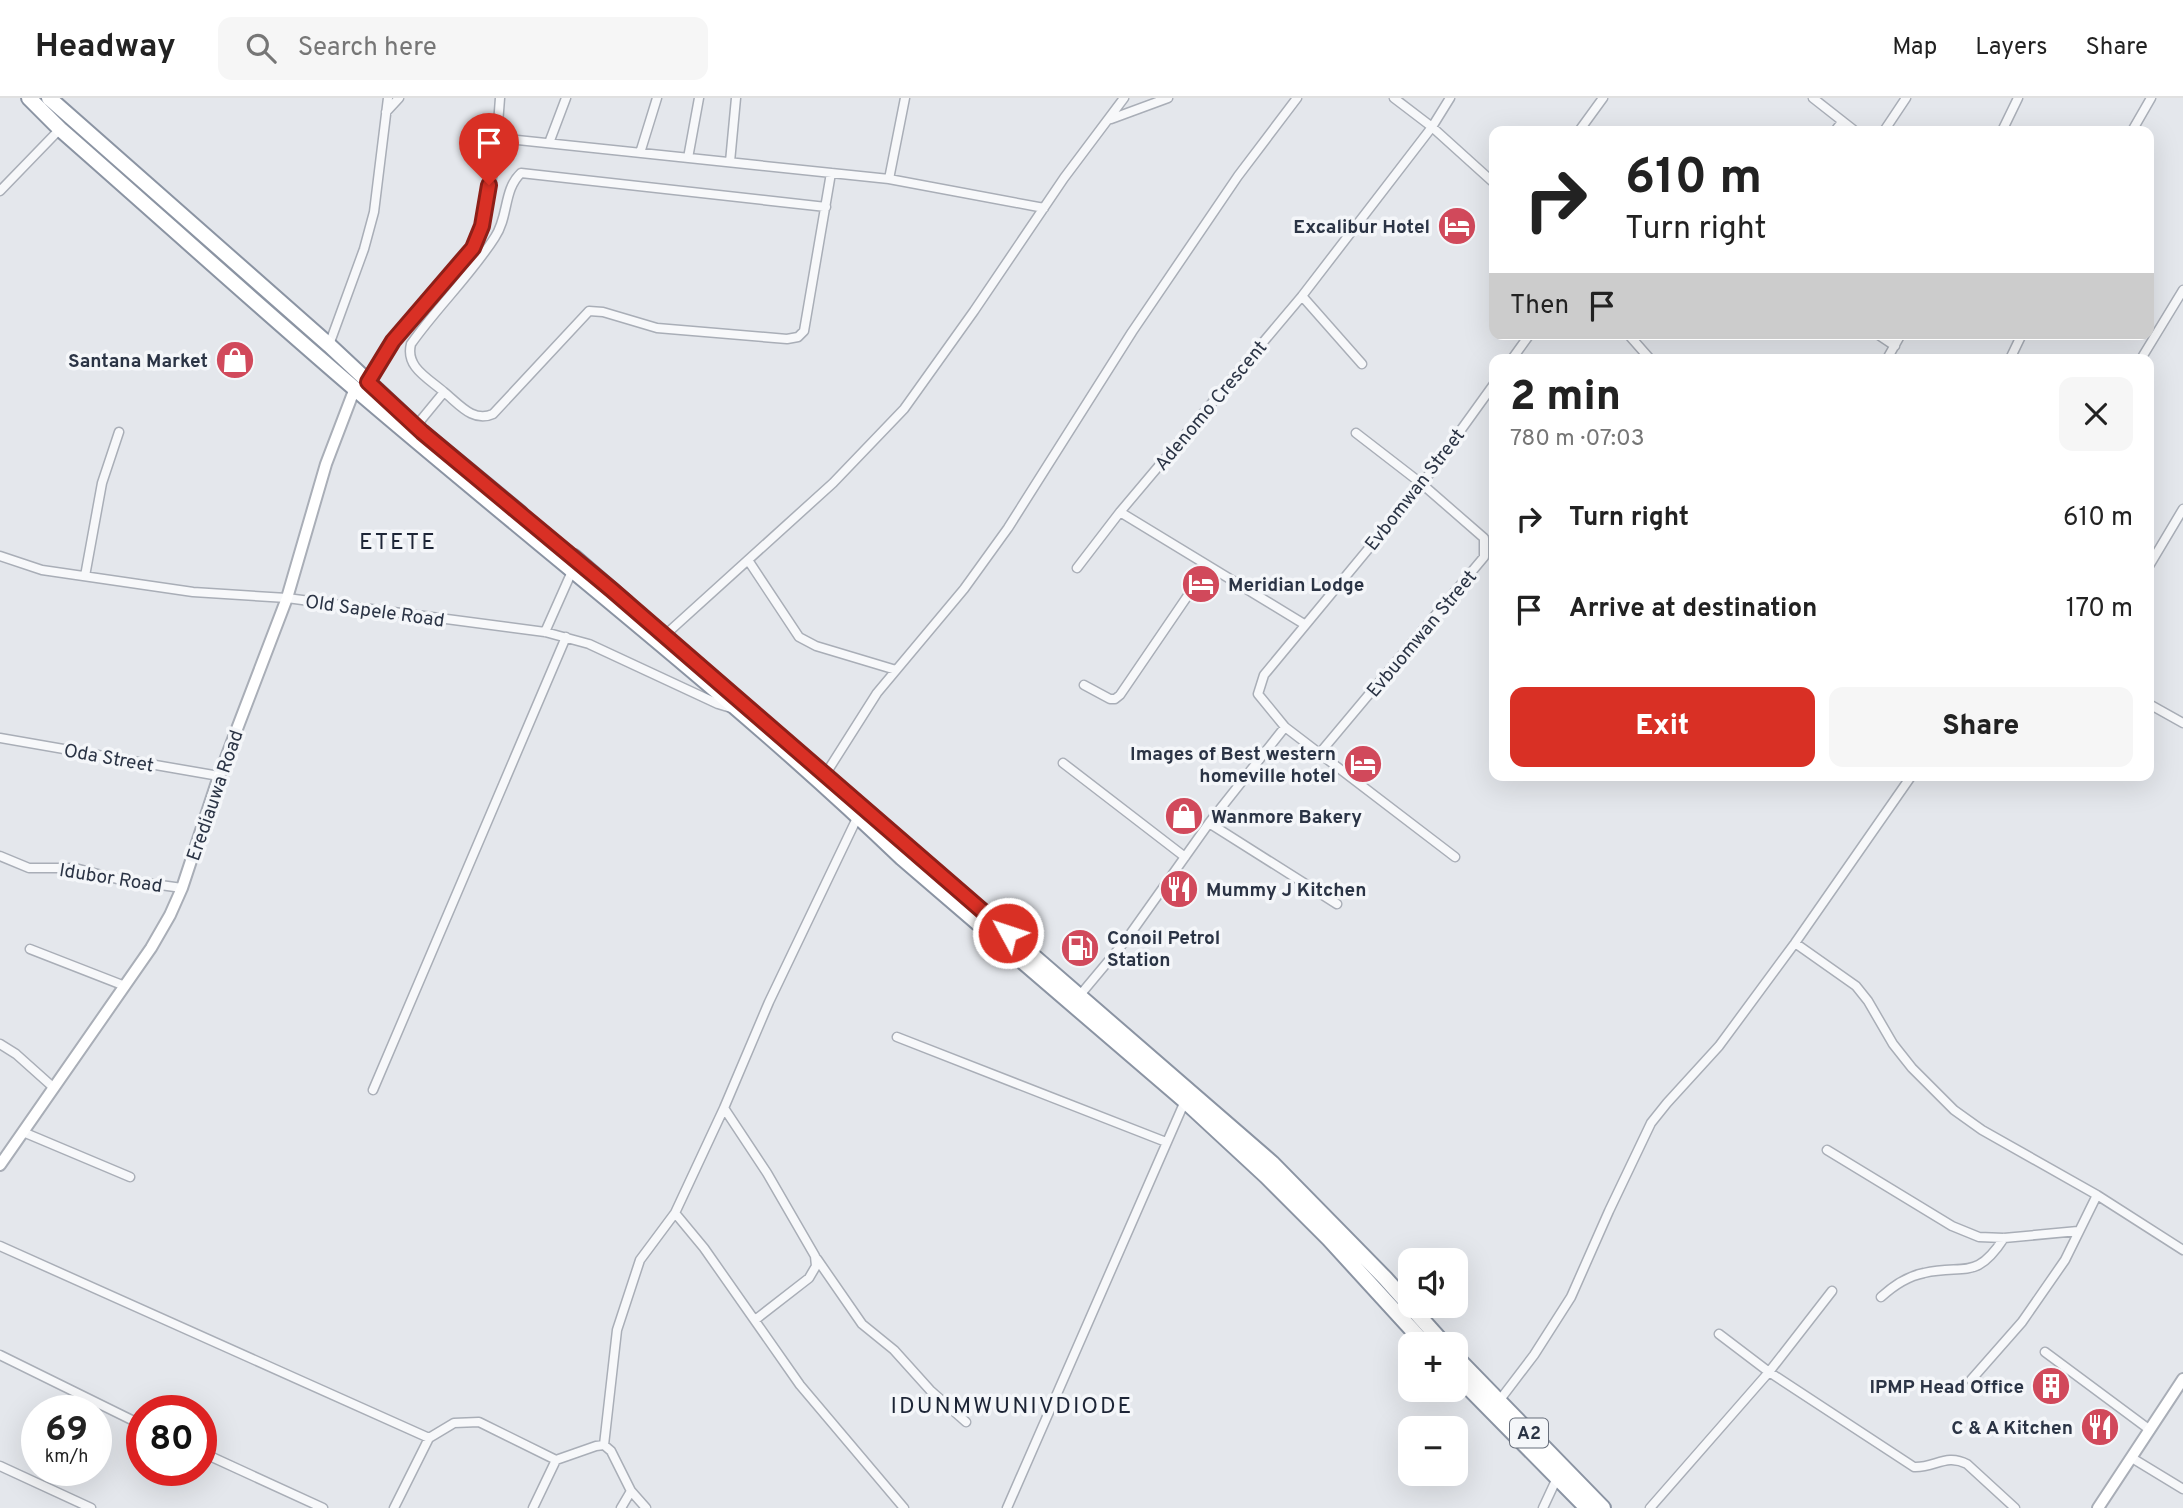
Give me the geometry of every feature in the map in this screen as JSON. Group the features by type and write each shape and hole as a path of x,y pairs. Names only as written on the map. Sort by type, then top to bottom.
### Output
{"highway":[{"path":"29,98 60,129 737,709 902,858 1185,1101 1431,1332"},
{"path":"49,98 329,345 361,385 416,426 597,577 1272,1163 1380,1283 1416,1332"},
{"path":"86,151 96,139"},
{"name":"A2","path":"1468,1369 1603,1508"},
{"name":"A2","path":"1468,1388 1587,1508"}],"street":[{"path":"329,345 374,212 388,98"},
{"path":"386,112 399,98"},
{"path":"361,385 393,341 473,248 482,226 498,138 500,98"},
{"path":"549,143 566,98"},
{"path":"640,153 657,98"},
{"path":"688,158 699,98"},
{"path":"730,162 736,98"},
{"path":"889,179 905,98"},
{"path":"664,636 833,483 904,409 1124,98"},
{"path":"1111,119 1168,98"},
{"path":"825,775 867,707 964,589 1008,528 1132,332 1238,176 1297,98"},
{"path":"1394,98 1432,127 1489,178"},
{"name":"Adenomo Crescent","path":"1077,568 1120,512 1302,296 1432,127 1450,98"},
{"path":"1583,126 1602,98"},
{"path":"1812,98 1848,126"},
{"path":"1887,126 1906,98"},
{"path":"2004,126 2018,98"},
{"path":"2135,126 2151,98"},
{"path":"1839,126 1842,122"},
{"path":"0,191 60,129"},
{"path":"498,138 889,179 1044,208"},
{"path":"826,207 521,173 509,190 498,234 411,344 409,353 412,365 476,417 487,417 493,414 589,311 603,312 657,328 787,339 798,337 804,331 810,308 826,207 831,173"},
{"path":"2154,338 2183,290"},
{"path":"1302,296 1363,364"},
{"path":"1633,340 1646,354"},
{"path":"1886,340 1895,346"},
{"path":"1890,354 1898,340"},
{"name":"Erediauwa Road","path":"0,1165 125,986 170,915 219,776 288,598 326,464 361,385"},
{"name":"Evbomwan Street","path":"1455,857 1285,727 1258,694 1264,675 1422,484 1489,391"},
{"path":"416,426 444,392"},
{"path":"85,576 102,483 119,432"},
{"name":"Evbuomwan Street","path":"1319,754 1484,557 1485,538 1422,484 1356,433"},
{"path":"2154,559 2180,522 2183,509"},
{"path":"1120,512 1304,624"},
{"name":"Old Sapele Road","path":"0,556 42,570 193,592 288,598 545,632 600,649 718,704 737,709"},
{"path":"748,560 799,637 816,646 897,670"},
{"path":"1084,685 1110,699 1120,695 1208,566"},
{"path":"545,632 573,569"},
{"path":"373,1090 566,637"},
{"path":"2154,707 2183,723"},
{"path":"1080,995 1126,940 1209,822 1285,727"},
{"name":"Oda Street","path":"0,738 219,776"},
{"path":"1063,763 1185,857"},
{"path":"1499,1401 1534,1355 1571,1297 1651,1124 1719,1046 1795,943 1908,781"},
{"path":"604,1446 617,1330 640,1260 675,1213 769,1002 858,816"},
{"path":"1209,822 1337,904"},
{"name":"Idubor Road","path":"0,856 29,867 75,868 181,888"},
{"path":"1795,943 1856,986 1893,1044 1924,1082 1954,1110 1982,1130 2097,1195 2183,1250"},
{"path":"30,949 125,986"},
{"path":"897,1037 1166,1142"},
{"path":"0,1044 16,1054 54,1088"},
{"path":"1007,1508 1185,1101"},
{"path":"724,1108 767,1173 816,1256 862,1324 885,1342 930,1390 966,1422"},
{"path":"23,1132 130,1177"},
{"path":"1827,1150 1952,1226 1979,1237 2004,1238 2078,1231"},
{"path":"1971,1380 2022,1322 2065,1260 2097,1195"},
{"path":"675,1213 704,1248 800,1385 904,1508"},
{"path":"1881,1297 1908,1278 1923,1273 1969,1270 1994,1254 2004,1238"},
{"path":"0,1246 429,1438"},
{"path":"755,1320 809,1278 816,1266 816,1256"},
{"path":"1650,1508 1769,1372 1832,1291"},
{"path":"1719,1334 1769,1372 1913,1467 1923,1467 1951,1458 1967,1464 2015,1508"},
{"path":"2045,1352 2150,1430"},
{"path":"0,1355 126,1417"},
{"path":"2098,1508 2183,1379"},
{"path":"394,1508 429,1438 454,1423 478,1422 556,1461"},
{"path":"533,1508 556,1461 596,1446 604,1446 611,1451 631,1491 646,1508"},
{"path":"2132,1458 2183,1489"},
{"path":"217,1459 323,1508"},
{"path":"0,1466 91,1508"},
{"path":"1543,1508 1557,1478"},
{"path":"621,1508 631,1491"}],"place":[{"name":"Excalibur Hotel","path":"1457,226"},
{"name":"Santana Market","path":"235,360"},
{"name":"Meridian Lodge","path":"1201,584"},
{"name":"Images of Best western homeville hotel","path":"1363,764"},
{"name":"Wanmore Bakery","path":"1184,816"},
{"name":"Mummy J Kitchen","path":"1179,889"},
{"name":"Conoil Petrol Station","path":"1080,948"},
{"name":"IPMP Head Office","path":"2051,1386"},
{"name":"C & A Kitchen","path":"2100,1427"}],"district":[{"name":"ETETE","path":"398,541"},
{"name":"IDUNMWUNIVDIODE","path":"1012,1405"}],"route":[{"path":"489,185 482,226 473,248 393,341 368,382 422,432 612,590 1008,933"}]}
